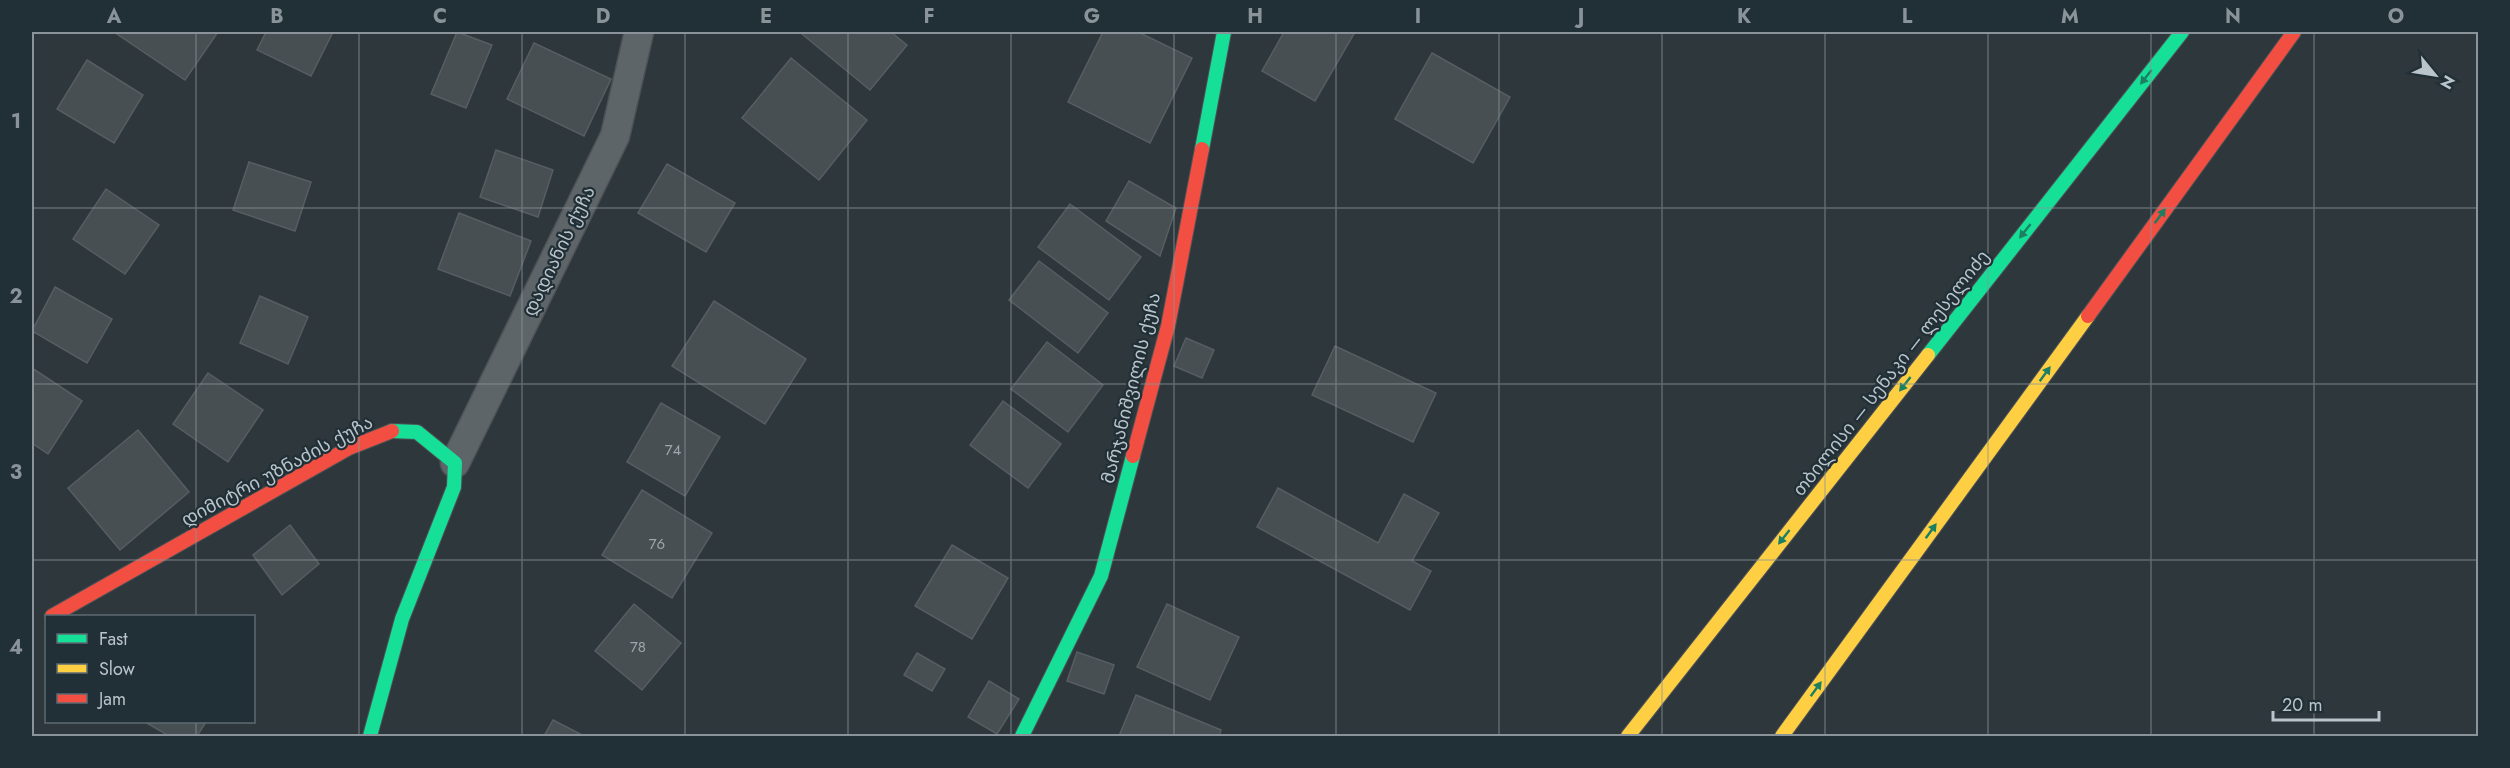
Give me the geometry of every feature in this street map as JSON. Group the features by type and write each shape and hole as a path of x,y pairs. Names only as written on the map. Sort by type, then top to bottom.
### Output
{"main road":[{"name":"მარჯანიშვილის ქუჩა","path":"1022,736 1101,576 1168,326 1224,32"},
{"name":"თბილისი — სენაკი — ლესელიძე","path":"1628,736 2182,32"},
{"path":"1782,736 2294,32"},
{"name":"დიმიტრი უზნაძის ქუჩა","path":"54,615 349,448 389,431 417,432 455,463"},
{"path":"369,736 402,620 454,487 455,463"}],"street":[{"name":"დადიანის ქუჩა","path":"455,463 615,136 639,32"}],"building":[{"path":"114,32 218,32 185,80"},
{"path":"266,32 333,32 311,76 257,50"},
{"path":"457,32 492,45 466,108 431,94"},
{"path":"804,32 891,32 907,45 870,90 802,34"},
{"path":"1103,32 1138,32 1192,58 1150,143 1068,102"},
{"path":"1284,32 1355,32 1315,101 1262,71"},
{"path":"534,43 611,79 584,136 507,99"},
{"path":"1432,53 1510,97 1473,163 1395,119"},
{"path":"791,58 867,120 819,180 742,118"},
{"path":"87,60 143,95 114,143 57,109"},
{"path":"496,150 553,170 538,217 480,197"},
{"path":"249,162 311,182 295,231 233,210"},
{"path":"667,164 735,203 706,252 638,213"},
{"path":"1129,181 1176,208 1160,256 1106,221"},
{"path":"106,189 159,225 125,274 73,239"},
{"path":"1070,204 1141,257 1109,300 1038,247"},
{"path":"459,213 531,241 510,296 438,269"},
{"path":"1039,261 1108,313 1078,353 1009,300"},
{"path":"55,287 112,319 87,363 32,331"},
{"path":"260,296 308,317 288,364 240,343"},
{"path":"714,301 806,359 765,424 672,366"},
{"path":"1186,338 1214,350 1202,378 1174,366"},
{"path":"1047,342 1103,385 1068,432 1011,389"},
{"path":"1335,346 1436,393 1413,442 1312,395"},
{"path":"32,368 82,401 48,454 32,443"},
{"path":"208,373 263,410 228,462 173,424"},
{"path":"1003,401 1061,444 1028,488 970,445"},
{"path":"661,403 720,437 685,496 627,462"},
{"path":"138,430 189,492 120,550 68,488"},
{"path":"1278,488 1378,543 1404,494 1439,513 1412,561 1431,571 1410,610 1257,527"},
{"path":"642,490 712,533 672,598 602,555"},
{"path":"290,525 319,564 282,595 253,555"},
{"path":"952,545 1008,578 972,639 915,606"},
{"path":"634,604 681,643 642,690 595,651"},
{"path":"1167,604 1239,637 1210,700 1137,667"},
{"path":"1077,652 1114,665 1104,694 1067,681"},
{"path":"917,653 945,669 932,691 904,675"},
{"path":"989,681 1019,699 997,734 968,717"},
{"path":"1136,695 1221,730 1219,736 1119,736"},
{"path":"553,720 584,736 544,736"},
{"path":"147,723 205,723 197,736 169,736"}],"traffic: fast":[{"path":"1202,149 1224,32"},
{"path":"1928,355 2182,32"},
{"path":"370,736 402,619 454,487 455,463 417,432 392,431"},
{"path":"1022,736 1101,576 1133,456"}],"traffic: slow":[{"path":"1782,736 2088,316"},
{"path":"1628,736 1928,355"}],"traffic: jam":[{"path":"2088,316 2294,32"},
{"path":"1133,456 1168,326 1202,149"},
{"path":"54,615 349,448 392,431"}]}
